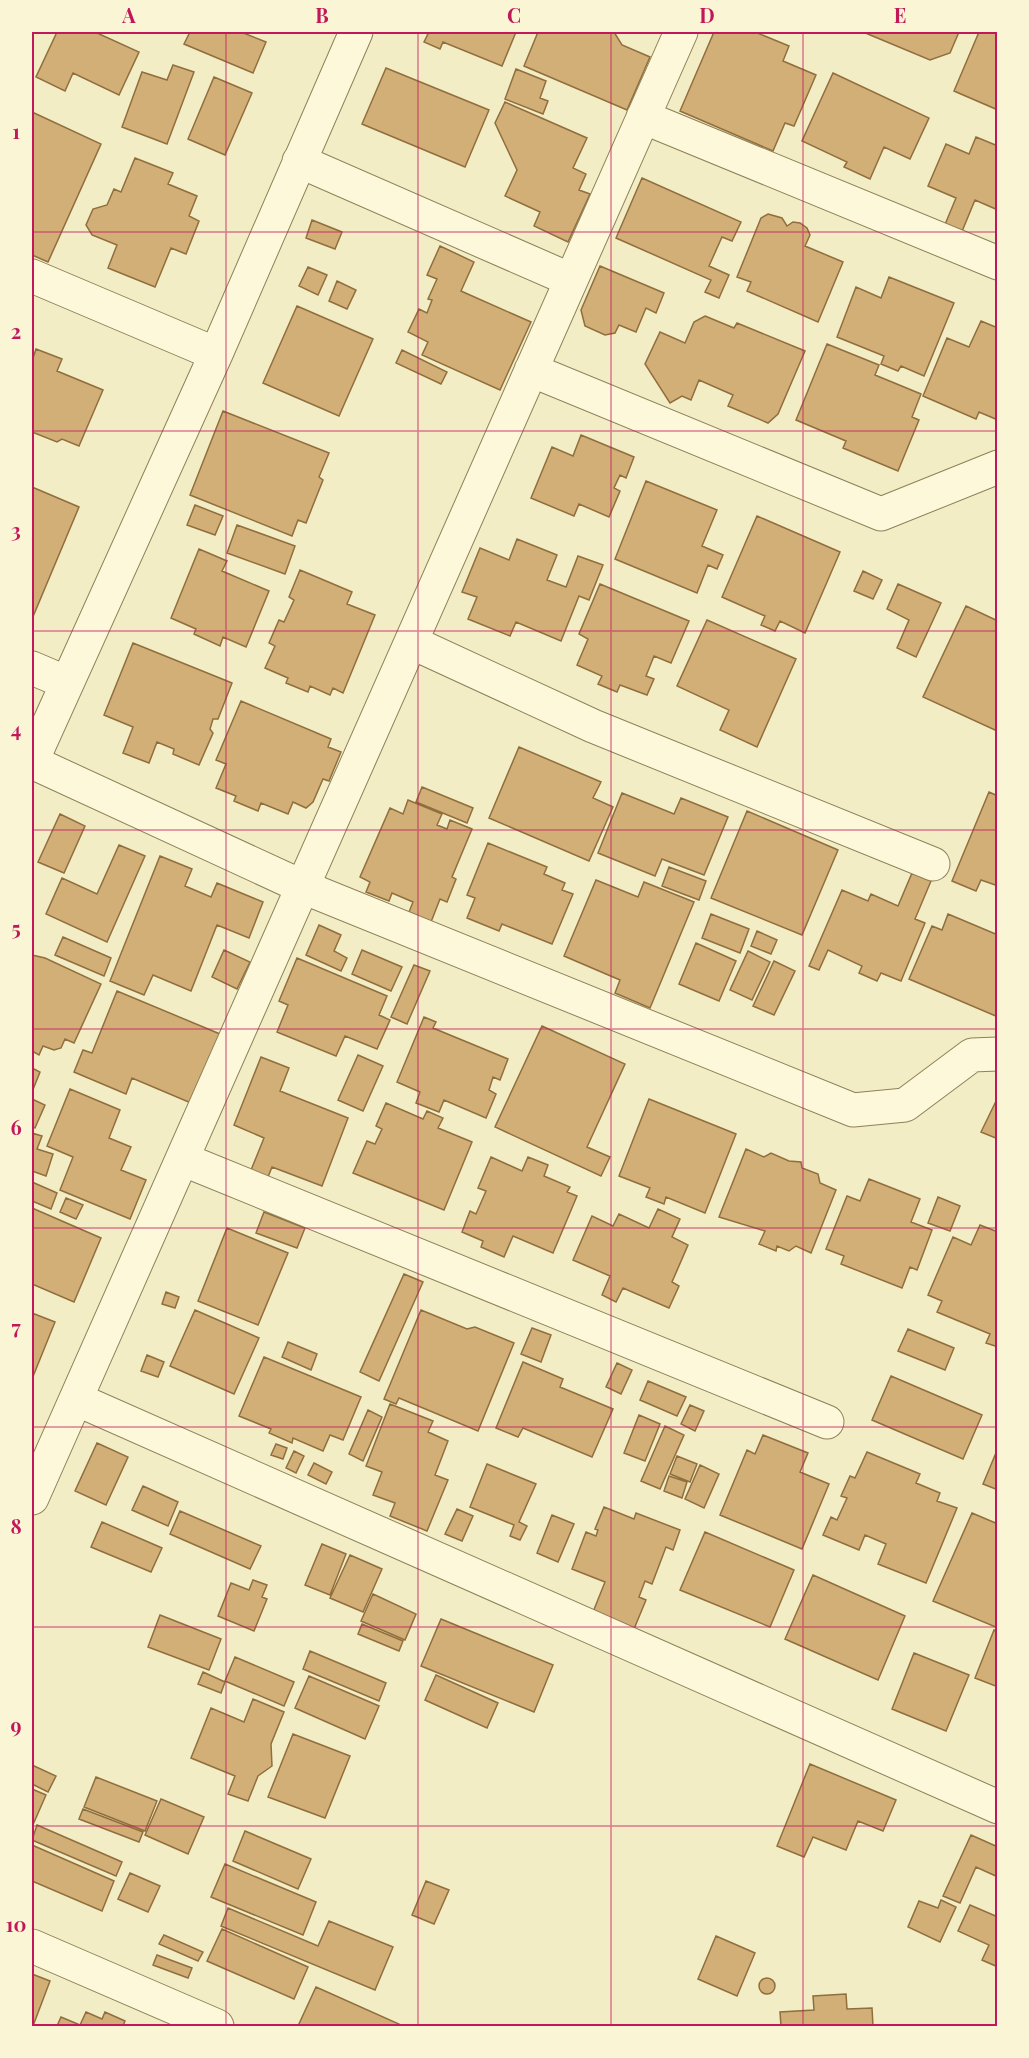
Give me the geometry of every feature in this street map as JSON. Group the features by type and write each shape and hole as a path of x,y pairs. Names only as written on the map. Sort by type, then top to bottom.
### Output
{"street":[{"path":"356,32 216,354 65,682 32,762 303,886 853,1110 905,1105 972,1056 998,1054"},
{"path":"32,1498 681,32"},
{"path":"643,117 998,263"},
{"path":"299,161 571,280"},
{"path":"32,276 216,354"},
{"path":"531,370 881,514 998,467"},
{"path":"411,642 593,726 933,864"},
{"path":"32,668 65,682"},
{"path":"182,1159 827,1422"},
{"path":"76,1399 998,1807"},
{"path":"32,1946 217,2026"}],"building":[{"path":"57,32 95,32 139,52 119,95 73,73 65,91 36,77"},
{"path":"190,32 241,32 266,42 253,73 184,44"},
{"path":"423,32 516,32 502,66 443,42 440,49 424,42 428,34"},
{"path":"538,32 614,32 622,45 650,57 627,110 524,66"},
{"path":"714,32 755,32 789,46 783,61 816,75 794,126 785,123 773,151 680,111"},
{"path":"863,32 959,32 950,53 930,60"},
{"path":"979,32 998,32 998,110 954,91"},
{"path":"173,65 194,72 167,144 122,127 142,72 167,80"},
{"path":"386,68 489,110 465,167 362,124"},
{"path":"516,69 546,81 540,98 548,101 543,114 505,99"},
{"path":"833,73 929,118 910,159 884,147 870,179 844,167 847,162 802,141"},
{"path":"214,77 252,93 225,155 188,139"},
{"path":"505,102 587,138 573,168 586,174 579,190 590,194 568,242 534,226 540,212 505,196 517,170 495,123"},
{"path":"32,112 101,144 48,262 32,255"},
{"path":"976,137 998,146 998,210 975,200 958,241 941,234 956,198 928,186 946,144 969,154"},
{"path":"135,158 173,173 168,184 197,196 189,216 199,221 186,254 171,248 155,287 108,268 117,245 92,235 86,225 93,209 107,205 114,189 121,192"},
{"path":"642,178 741,222 732,241 722,237 709,266 729,275 719,298 705,292 711,280 616,238"},
{"path":"768,214 782,218 787,226 793,222 800,223 807,228 810,235 805,246 843,262 818,322 747,291 751,282 737,277 761,218"},
{"path":"312,220 342,232 335,249 306,238"},
{"path":"440,246 474,262 461,291 531,322 500,390 422,355 428,342 408,332 419,309 427,313 432,300 428,299 437,279 427,275"},
{"path":"600,266 664,293 656,313 646,308 636,332 619,325 615,333 605,335 585,326 581,310"},
{"path":"308,267 327,275 318,295 299,286"},
{"path":"889,277 954,303 924,376 901,366 898,371 881,364 884,356 837,337 856,287 881,298"},
{"path":"337,281 356,290 347,309 329,301"},
{"path":"297,306 373,339 339,416 263,383"},
{"path":"705,316 734,328 737,323 805,351 778,414 768,423 728,406 733,395 699,380 691,400 682,396 670,403 645,364 660,332 685,343 694,322"},
{"path":"981,321 998,328 998,420 979,412 976,419 923,396 947,338 969,347"},
{"path":"827,344 879,365 875,375 921,394 912,417 919,420 898,471 843,448 846,441 796,420"},
{"path":"36,349 62,359 57,371 103,390 79,446 62,439 57,442 32,432 32,361"},
{"path":"402,350 447,372 441,384 396,363"},
{"path":"223,411 329,453 319,477 323,480 306,523 298,520 292,536 190,495"},
{"path":"581,435 634,457 626,478 620,475 614,488 620,491 609,517 579,504 574,516 531,498 552,447 573,456"},
{"path":"646,481 717,510 702,546 723,555 717,569 708,565 697,593 615,559"},
{"path":"32,487 79,507 32,619"},
{"path":"195,505 223,516 215,535 187,525"},
{"path":"757,516 840,552 805,633 780,621 775,631 761,625 765,616 722,597"},
{"path":"237,525 295,546 285,574 227,553"},
{"path":"517,539 557,555 547,580 566,587 578,556 603,565 589,600 579,596 561,641 516,622 510,636 468,619 477,597 462,592 480,548 509,560"},
{"path":"199,549 227,561 222,571 269,591 246,647 223,637 220,646 194,634 196,629 171,618"},
{"path":"300,570 352,592 347,604 375,615 343,693 333,688 330,695 310,686 308,692 286,683 288,678 265,668 275,646 269,643 279,620 284,622 294,600 289,597"},
{"path":"863,571 882,580 873,599 854,591"},
{"path":"600,584 689,621 671,663 654,656 646,676 654,679 647,695 620,685 617,692 598,684 602,676 577,665 588,639 579,634"},
{"path":"898,584 941,603 916,657 897,648 909,620 887,609"},
{"path":"966,606 998,621 998,725 995,730 923,697"},
{"path":"707,620 796,659 757,747 720,730 729,710 677,686"},
{"path":"133,643 232,683 218,719 213,719 210,729 213,733 199,765 173,754 174,749 157,742 149,763 123,753 133,727 104,715"},
{"path":"241,701 331,739 328,747 341,752 329,781 323,779 313,802 306,808 293,802 288,814 261,803 258,811 234,801 236,796 216,788 226,764 216,760"},
{"path":"519,747 601,782 593,798 613,807 589,861 489,818"},
{"path":"422,787 473,808 467,823 416,802"},
{"path":"989,792 998,796 998,886 981,880 976,891 952,881"},
{"path":"622,793 674,814 681,798 728,817 704,875 662,859 655,876 598,853"},
{"path":"408,800 442,814 437,825 447,829 450,820 472,829 452,877 456,879 447,902 440,899 431,922 409,912 413,902 392,893 389,901 366,892 370,882 360,877 390,808 403,814"},
{"path":"747,811 838,850 802,935 711,898"},
{"path":"60,814 85,826 64,873 38,862"},
{"path":"488,843 547,867 544,874 565,883 562,890 573,894 552,944 502,924 499,931 467,918 475,898 467,895"},
{"path":"119,845 145,856 107,942 46,914 62,878 97,894"},
{"path":"160,856 192,869 185,886 211,897 217,883 263,902 249,938 217,925 191,991 153,975 144,995 110,981"},
{"path":"669,867 706,881 699,900 662,886"},
{"path":"912,873 931,881 915,919 925,923 901,981 881,973 877,981 859,973 862,966 828,950 819,970 809,966 842,890 868,901 871,894 898,906"},
{"path":"596,880 638,897 644,882 694,902 650,1008 615,993 620,980 564,956"},
{"path":"711,914 749,929 740,953 702,938"},
{"path":"948,914 998,935 998,1017 909,979 932,926 942,930"},
{"path":"319,925 341,935 334,951 347,958 341,971 306,955"},
{"path":"757,931 777,940 771,954 751,946"},
{"path":"63,937 111,958 104,976 55,955"},
{"path":"696,943 736,961 719,1001 679,984"},
{"path":"224,950 250,962 237,989 212,977"},
{"path":"362,950 402,967 391,991 352,974"},
{"path":"748,951 770,962 752,1000 730,990"},
{"path":"32,955 45,958 101,984 74,1043 65,1039 61,1048 54,1050 43,1046 39,1055 32,1051"},
{"path":"297,958 387,996 379,1015 390,1020 377,1049 345,1036 336,1056 277,1032 288,1005 279,1001"},
{"path":"774,961 795,971 774,1015 753,1006"},
{"path":"414,965 430,971 407,1024 391,1017"},
{"path":"117,991 220,1034 191,1103 132,1078 126,1094 74,1072 83,1050 92,1053"},
{"path":"424,1017 436,1022 433,1028 508,1059 500,1080 493,1077 489,1090 496,1094 486,1118 444,1100 439,1112 416,1103 420,1092 397,1082"},
{"path":"542,1026 625,1064 587,1147 610,1157 601,1176 495,1127"},
{"path":"358,1055 383,1066 363,1111 338,1100"},
{"path":"261,1057 289,1068 280,1091 348,1118 322,1186 272,1167 266,1182 249,1175 264,1138 234,1125"},
{"path":"32,1068 40,1072 32,1092"},
{"path":"70,1089 120,1110 109,1138 131,1147 121,1170 146,1180 130,1219 60,1190 73,1157 47,1146"},
{"path":"998,1097 998,1139 981,1132"},
{"path":"32,1099 45,1105 35,1128 32,1126"},
{"path":"649,1099 736,1134 705,1213 666,1197 664,1204 646,1197 650,1188 619,1176"},
{"path":"386,1103 423,1119 427,1111 443,1118 438,1128 472,1142 444,1210 353,1173 367,1141 375,1144 382,1129 376,1126"},
{"path":"32,1133 42,1136 37,1149 53,1154 46,1176 32,1171"},
{"path":"746,1149 764,1157 771,1153 789,1161 801,1162 802,1168 818,1174 820,1183 836,1190 811,1253 796,1246 789,1251 777,1246 776,1251 759,1244 765,1231 719,1217"},
{"path":"491,1157 522,1171 528,1157 548,1165 544,1176 570,1187 567,1192 577,1196 553,1253 513,1236 504,1257 481,1247 483,1241 462,1232 470,1211 476,1214 486,1191 478,1188"},
{"path":"869,1179 920,1199 911,1222 932,1230 917,1270 910,1267 902,1288 841,1264 844,1256 826,1249 847,1196 860,1201"},
{"path":"32,1182 57,1193 51,1209 32,1201"},
{"path":"938,1197 960,1206 950,1231 928,1223"},
{"path":"66,1198 83,1205 76,1219 60,1212"},
{"path":"32,1208 101,1238 74,1302 32,1284"},
{"path":"658,1209 680,1219 672,1237 688,1245 672,1282 679,1286 669,1308 623,1288 616,1302 602,1295 610,1276 573,1260 592,1216 613,1226 619,1214 649,1228"},
{"path":"264,1212 305,1228 297,1248 256,1233"},
{"path":"980,1225 998,1232 998,1347 986,1343 990,1334 937,1312 942,1301 928,1295 953,1237 971,1245"},
{"path":"227,1228 288,1253 258,1325 198,1301"},
{"path":"404,1274 423,1282 379,1381 360,1372"},
{"path":"166,1292 179,1297 175,1308 162,1304"},
{"path":"195,1310 259,1338 234,1394 170,1366"},
{"path":"421,1310 467,1329 475,1327 514,1343 478,1431 399,1398 396,1404 384,1399"},
{"path":"32,1313 55,1322 32,1379"},
{"path":"532,1328 551,1335 541,1362 521,1354"},
{"path":"908,1329 954,1348 945,1370 898,1351"},
{"path":"288,1342 317,1354 311,1370 282,1357"},
{"path":"147,1355 164,1362 158,1377 141,1371"},
{"path":"264,1357 361,1397 343,1440 330,1435 323,1451 293,1438 292,1443 269,1433 271,1429 239,1416"},
{"path":"523,1362 563,1379 560,1387 613,1409 592,1457 523,1428 518,1437 496,1428"},
{"path":"617,1363 632,1370 621,1394 606,1387"},
{"path":"891,1376 982,1415 963,1459 872,1420"},
{"path":"648,1381 686,1397 677,1416 640,1400"},
{"path":"390,1404 433,1421 428,1432 448,1441 435,1475 448,1480 427,1531 390,1516 395,1503 373,1495 382,1472 366,1466"},
{"path":"690,1405 704,1411 695,1431 681,1424"},
{"path":"368,1410 382,1417 363,1461 349,1454"},
{"path":"639,1415 660,1424 645,1461 624,1453"},
{"path":"665,1426 684,1435 660,1489 641,1481"},
{"path":"763,1435 808,1453 800,1472 829,1484 802,1549 720,1515 747,1450 755,1454"},
{"path":"97,1443 128,1457 106,1505 75,1491"},
{"path":"276,1444 287,1448 283,1459 271,1455"},
{"path":"998,1448 998,1490 983,1484"},
{"path":"294,1451 304,1456 296,1473 286,1468"},
{"path":"867,1452 920,1474 916,1483 940,1493 937,1501 957,1508 926,1583 878,1564 886,1544 865,1535 859,1550 823,1535 831,1517 837,1520 847,1498 841,1496 850,1476 855,1478"},
{"path":"677,1456 697,1464 690,1482 670,1474"},
{"path":"314,1463 332,1472 326,1484 308,1475"},
{"path":"487,1464 536,1484 519,1522 527,1526 520,1540 510,1536 514,1525 470,1507"},
{"path":"700,1465 719,1474 704,1508 685,1499"},
{"path":"669,1476 687,1482 682,1498 664,1491"},
{"path":"143,1486 178,1502 168,1526 132,1510"},
{"path":"604,1507 634,1519 636,1513 680,1530 673,1550 666,1547 652,1584 645,1581 639,1597 646,1600 634,1629 593,1612 605,1582 572,1569 586,1532 596,1536 598,1530 595,1529"},
{"path":"457,1509 473,1516 462,1541 445,1534"},
{"path":"180,1511 261,1546 250,1569 170,1534"},
{"path":"972,1513 998,1524 998,1628 933,1601"},
{"path":"552,1515 574,1524 558,1562 537,1553"},
{"path":"102,1522 162,1548 151,1572 91,1547"},
{"path":"705,1532 794,1570 770,1627 680,1590"},
{"path":"322,1544 346,1554 330,1595 305,1585"},
{"path":"350,1555 382,1569 363,1612 330,1598"},
{"path":"813,1575 905,1616 878,1680 785,1639"},
{"path":"253,1580 267,1585 262,1597 267,1599 254,1631 218,1616 231,1583 249,1590"},
{"path":"373,1594 416,1614 405,1640 361,1621"},
{"path":"160,1615 221,1639 209,1670 148,1647"},
{"path":"441,1619 553,1665 534,1712 421,1666"},
{"path":"362,1624 403,1641 399,1651 358,1634"},
{"path":"994,1630 998,1632 998,1687 975,1678"},
{"path":"310,1651 386,1683 379,1701 303,1669"},
{"path":"914,1653 969,1675 946,1731 892,1709"},
{"path":"235,1657 294,1682 284,1706 225,1681"},
{"path":"203,1672 225,1682 221,1693 198,1684"},
{"path":"436,1675 498,1703 487,1728 425,1700"},
{"path":"309,1676 379,1706 365,1739 295,1708"},
{"path":"253,1699 284,1712 271,1744 272,1766 258,1776 248,1801 228,1794 235,1776 191,1758 211,1708 244,1722"},
{"path":"293,1734 350,1756 325,1818 268,1797"},
{"path":"810,1764 896,1800 883,1831 858,1821 846,1850 813,1837 804,1857 777,1846"},
{"path":"32,1765 56,1776 48,1792 32,1784"},
{"path":"96,1777 157,1801 145,1831 84,1807"},
{"path":"32,1789 46,1795 32,1827"},
{"path":"161,1799 204,1817 188,1854 145,1835"},
{"path":"83,1809 143,1832 139,1842 79,1819"},
{"path":"37,1825 122,1862 116,1876 32,1840"},
{"path":"245,1831 311,1859 298,1889 233,1861"},
{"path":"971,1835 998,1847 998,1877 976,1867 960,1903 943,1896"},
{"path":"32,1845 114,1881 102,1911 32,1881"},
{"path":"225,1864 316,1902 303,1935 211,1897"},
{"path":"130,1873 160,1886 148,1912 118,1899"},
{"path":"426,1881 449,1890 434,1924 412,1915"},
{"path":"941,1900 956,1907 940,1942 908,1927 919,1901 938,1908"},
{"path":"970,1905 998,1917 998,1967 982,1960 989,1945 958,1931"},
{"path":"228,1908 318,1946 329,1921 393,1947 375,1990 221,1926"},
{"path":"222,1929 308,1967 294,1999 207,1961"},
{"path":"164,1935 203,1952 198,1961 159,1944"},
{"path":"716,1936 755,1953 737,1996 698,1979"},
{"path":"157,1955 192,1968 188,1978 153,1965"},
{"path":"32,1974 50,1981 33,2026 32,2026"},
{"path":"767,1978 773,1980 775,1986 773,1992 767,1994 761,1992 759,1986 761,1980"},
{"path":"316,1987 399,2024 398,2026 298,2026"},
{"path":"846,1994 847,2009 872,2008 873,2026 781,2026 780,2012 814,2010 813,1996"},
{"path":"86,2012 102,2019 105,2012 125,2021 123,2026 57,2026 61,2017 80,2025"}]}
